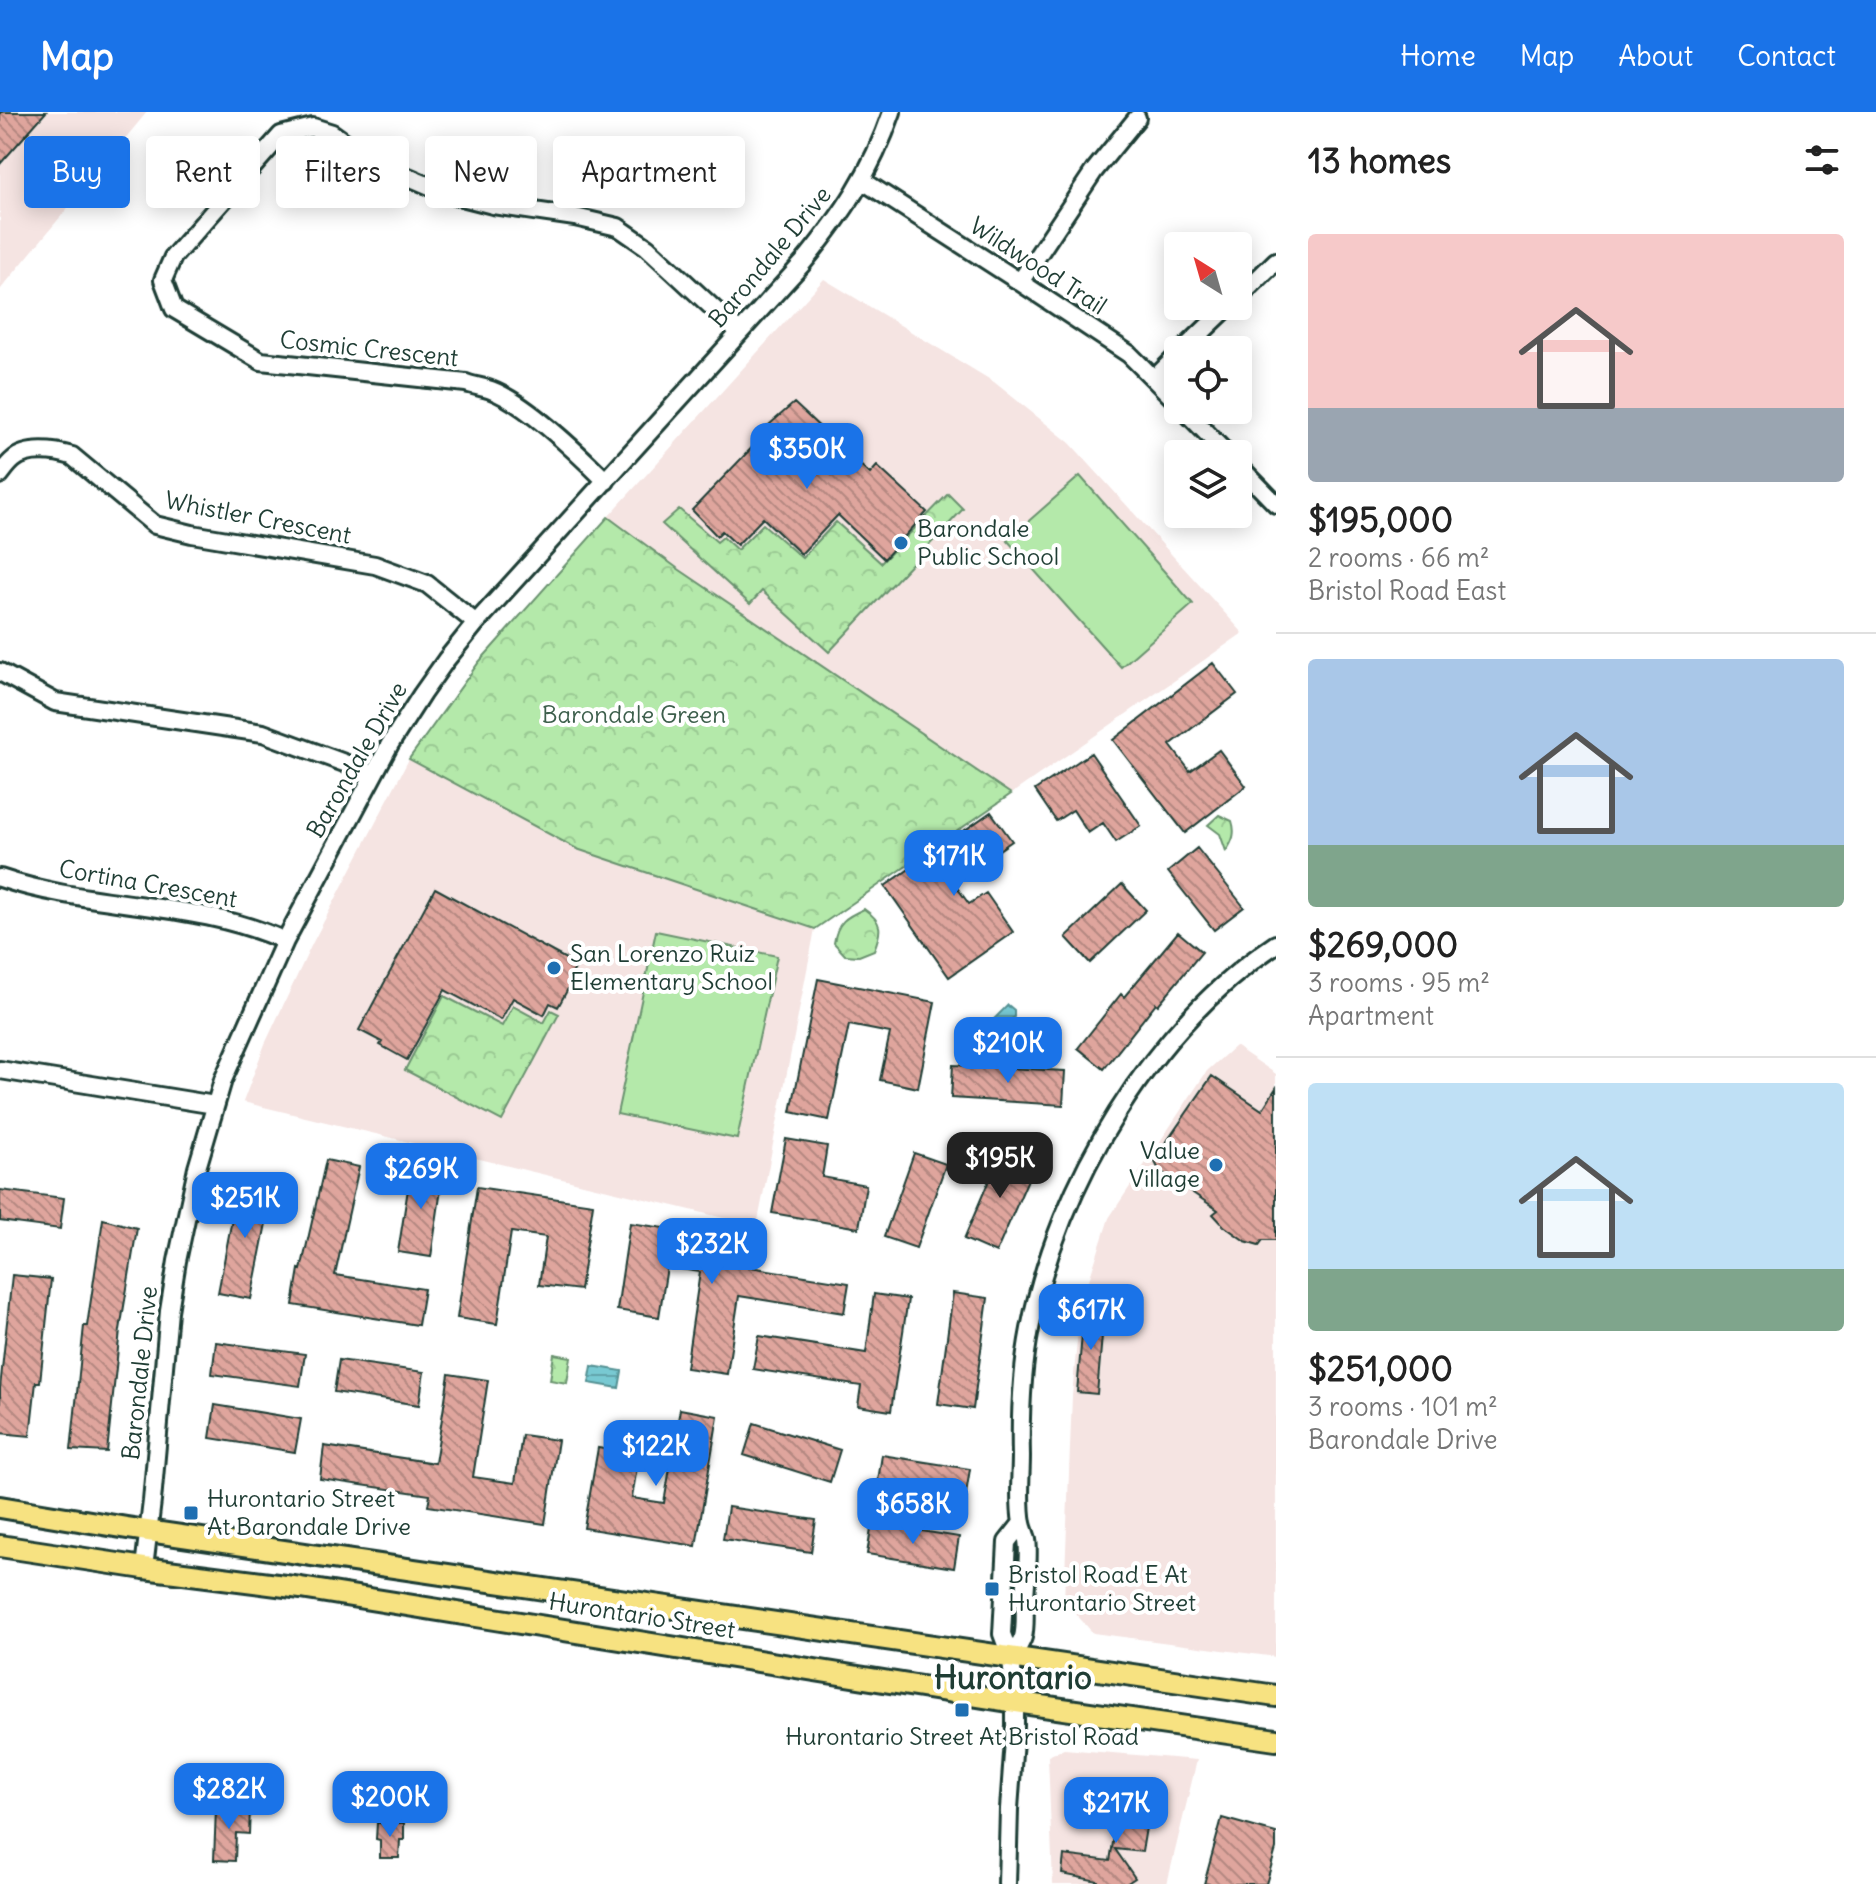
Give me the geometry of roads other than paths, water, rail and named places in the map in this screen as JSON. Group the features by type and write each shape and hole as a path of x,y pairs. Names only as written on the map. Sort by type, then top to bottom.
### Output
{"main road":[{"name":"Hurontario Street","path":"0,1507 1276,1696"},
{"name":"Hurontario Street","path":"0,1546 301,1588 1015,1702 1276,1740"}],"street":[{"name":"Barondale Drive","path":"144,1568 169,1311 197,1168 215,1105 249,1019 285,941 372,776 422,694 476,623 827,234 863,181 892,112"},
{"path":"1020,282 1094,171 1137,118"},
{"name":"Cosmic Crescent","path":"606,481 524,409 493,391 466,383 261,361 174,309 163,280 173,257 281,135 313,127 332,133 371,161 446,193 493,205 618,227 647,247 739,332"},
{"name":"Wildwood Trail","path":"863,181 1129,354 1164,389"},
{"path":"1252,284 1276,261"},
{"path":"1198,336 1214,320"},
{"path":"1154,379 1164,369"},
{"path":"1198,424 1213,440"},
{"name":"Whistler Crescent","path":"0,475 16,457 56,451 72,456 155,525 375,565 427,584 476,623"},
{"path":"1252,479 1276,504"},
{"path":"0,672 55,702 263,733 372,776"},
{"name":"Cortina Crescent","path":"0,878 60,893 209,917 260,929 285,941"},
{"path":"1007,1884 1015,1702 1011,1658 1002,1634 1007,1542 1022,1523 1020,1427 1024,1370 1041,1282 1070,1204 1117,1110 1148,1067 1200,1008 1228,980 1276,944"},
{"path":"0,1070 215,1105"}],"water":[{"path":"1008,1005 1014,1010 1014,1017 1007,1024 1007,1038 1001,1044 984,1029"},
{"path":"592,1366 622,1371 619,1388 589,1383"}],"place":[{"name":"Barondale Public School","path":"901,543"},
{"name":"San Lorenzo Ruiz Elementary School","path":"554,968"},
{"name":"Value Village","path":"1216,1165"},
{"name":"Hurontario Street At Barondale Drive","path":"191,1513"},
{"name":"Bristol Road E At Hurontario Street","path":"992,1589"},
{"name":"Hurontario Street At Bristol Road","path":"962,1710"}],"district":[{"name":"Hurontario","path":"1013,1678"}],"park label":[{"name":"Barondale Green","path":"634,715"}]}
